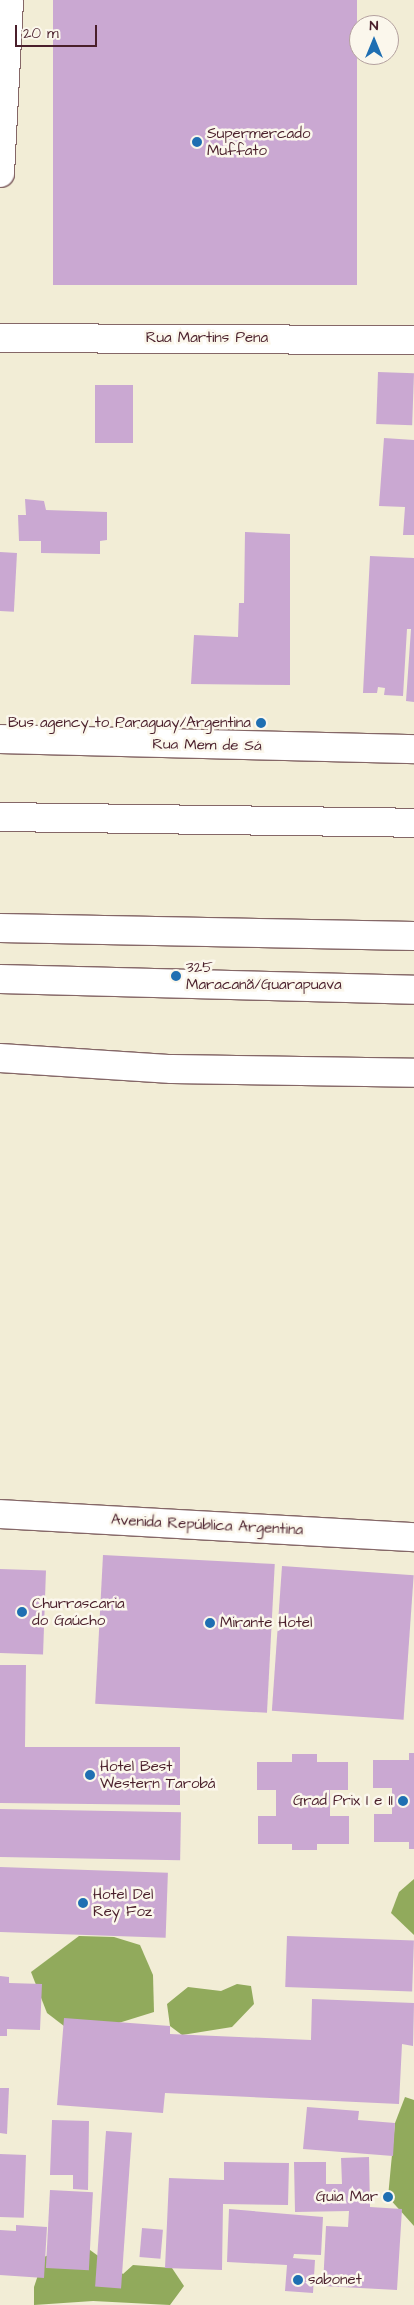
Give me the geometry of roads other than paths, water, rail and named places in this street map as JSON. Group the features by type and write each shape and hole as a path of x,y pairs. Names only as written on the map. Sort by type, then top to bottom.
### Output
{"street":[{"path":"0,173 9,0"},
{"name":"Rua Martins Pena","path":"0,338 414,340"},
{"name":"Rua Mem de Sá","path":"0,739 414,749"},
{"path":"0,817 414,823"},
{"path":"0,928 414,936"},
{"path":"0,979 414,990"},
{"path":"0,1058 172,1069 414,1073"},
{"name":"Avenida República Argentina","path":"0,1514 414,1537"}],"place":[{"name":"Supermercado Muffato","path":"197,142"},
{"name":"Bus agency to Paraguay/Argentina","path":"261,723"},
{"name":"325 Maracanã/Guarapuava","path":"176,976"},
{"name":"Churrascaria do Gaúcho","path":"22,1612"},
{"name":"Mirante Hotel","path":"210,1623"},
{"name":"Hotel Best Western Tarobá","path":"90,1775"},
{"name":"Grad Prix I e II","path":"403,1801"},
{"name":"Hotel Del Rey Foz","path":"83,1903"},
{"name":"Guia Mar","path":"388,2197"},
{"name":"sabonet","path":"298,2280"}]}
